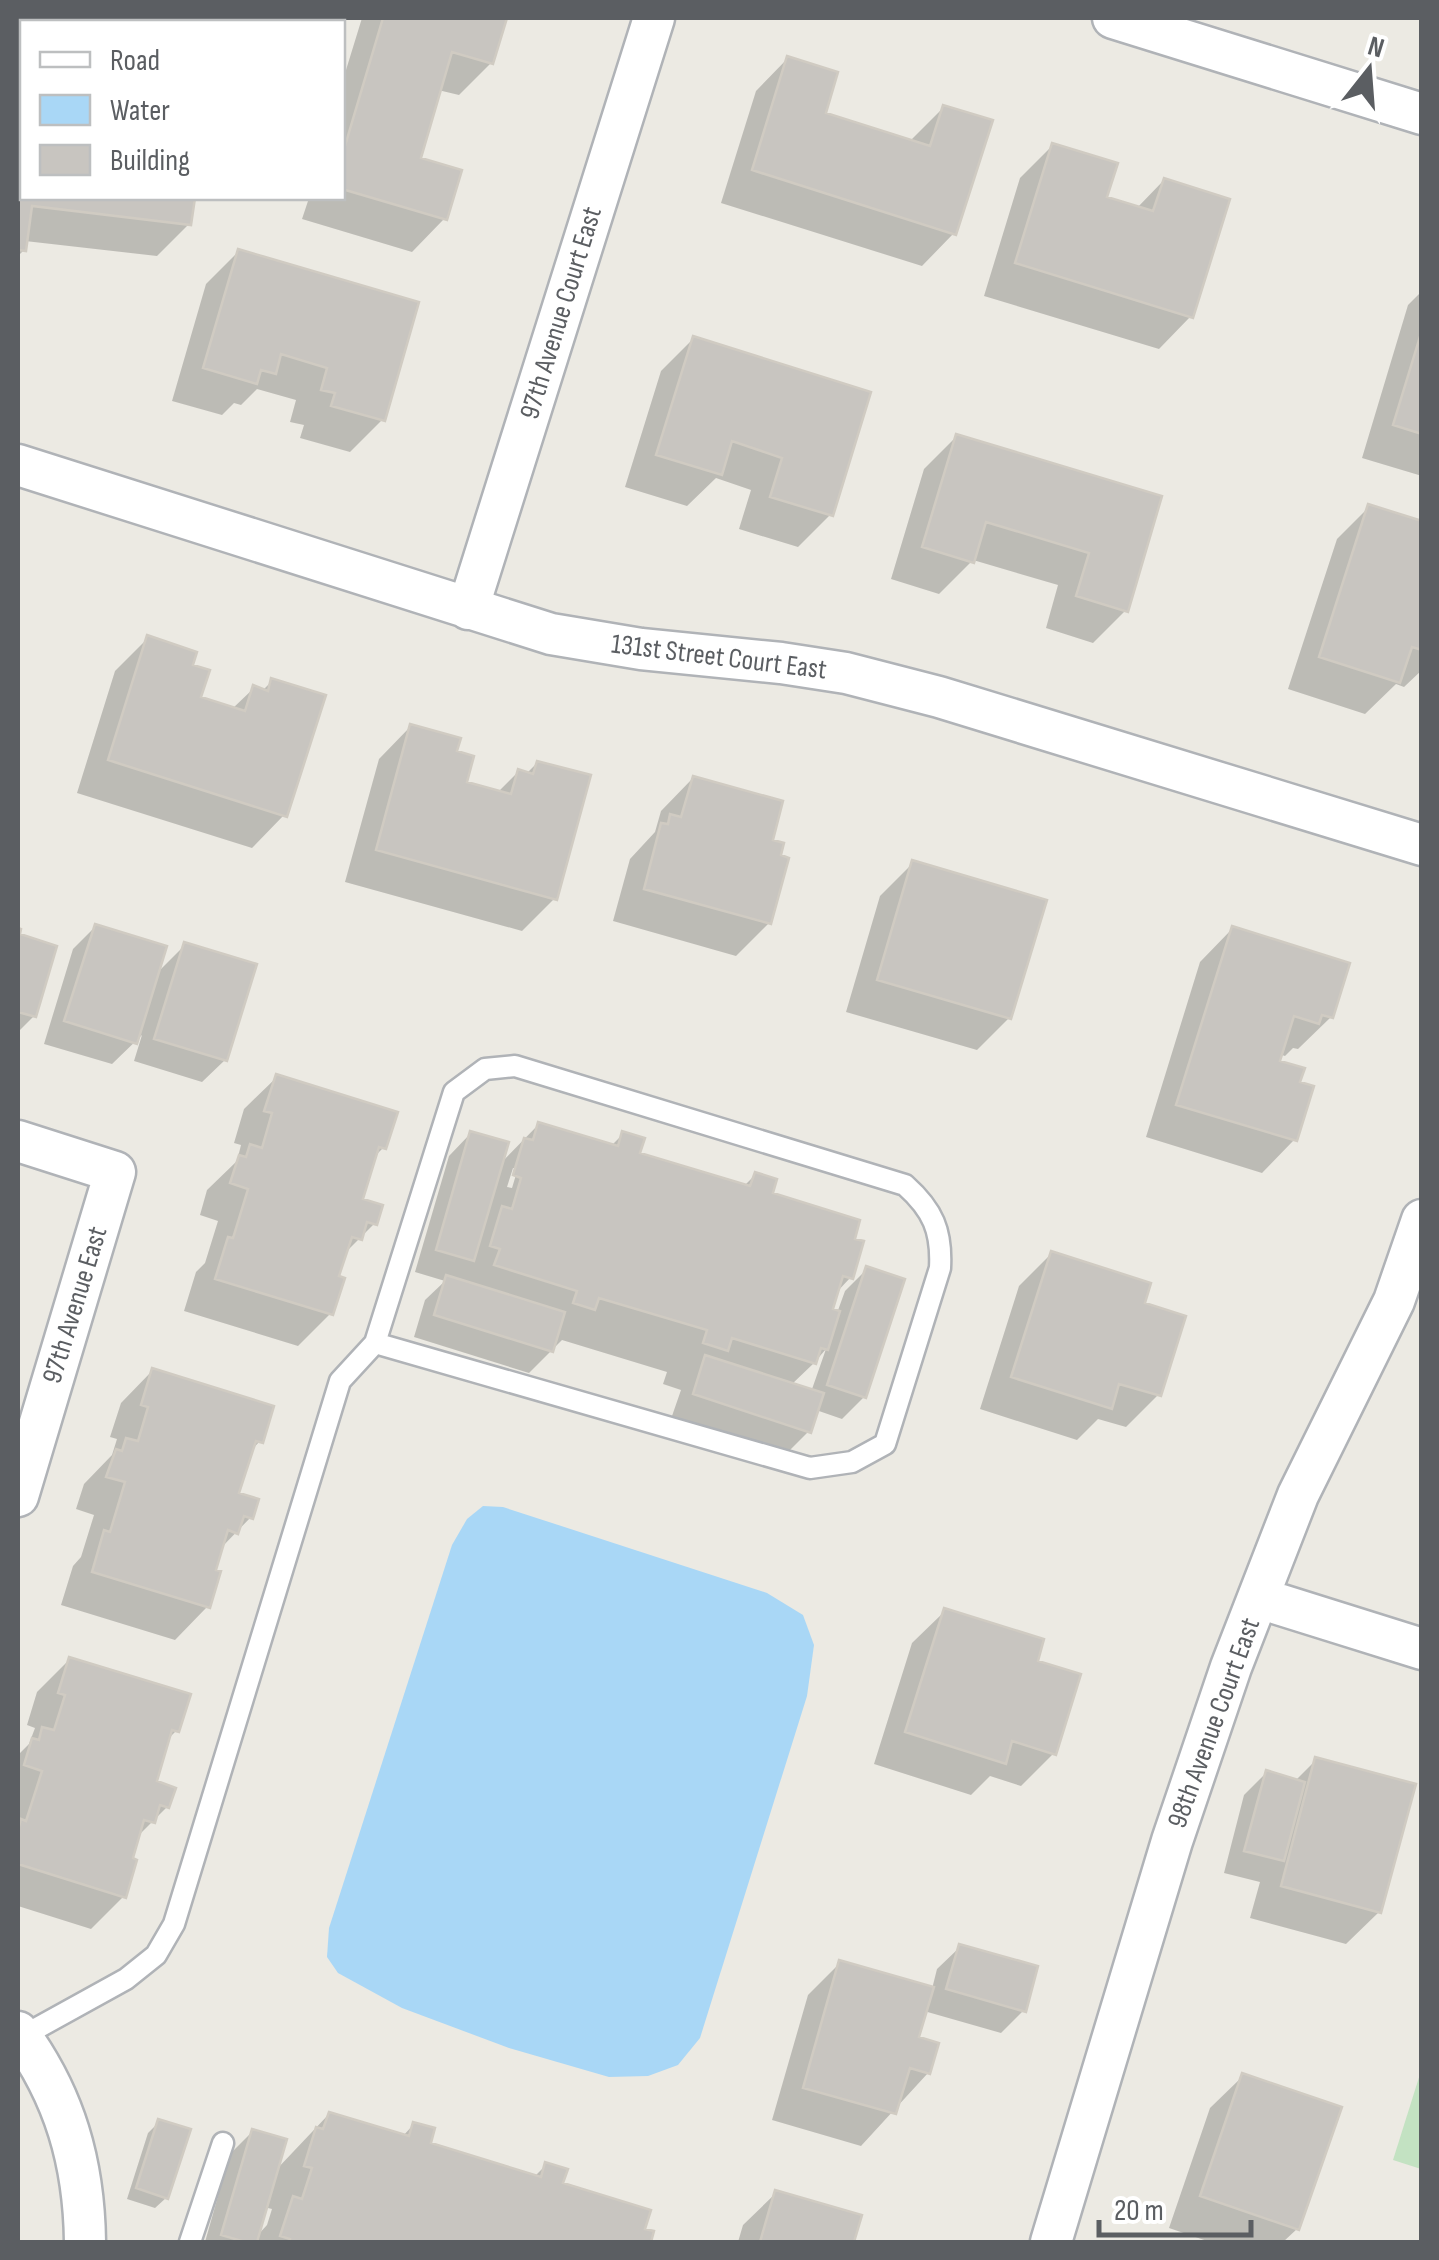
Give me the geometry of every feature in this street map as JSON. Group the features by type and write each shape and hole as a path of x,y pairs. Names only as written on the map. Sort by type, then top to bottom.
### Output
{"street":[{"name":"97th Avenue Court East","path":"468,610 654,18"},
{"path":"1112,18 1422,114"},
{"name":"131st Street Court East","path":"18,465 551,634 846,673 939,697 1422,846"},
{"name":"97th Avenue East","path":"18,1141 115,1172 18,1496"},
{"name":"98th Avenue Court East","path":"1051,2242 1172,1841 1231,1667 1298,1495 1394,1302 1422,1220"},
{"path":"1258,1598 1422,1648"},
{"path":"20,2034 34,2054 73,2137 84,2195 85,2242"}],"lane":[{"path":"20,2034 126,1979 156,1955 174,1924 340,1381 376,1342 454,1092 485,1069 514,1066 905,1185 924,1202 942,1240 940,1268 885,1444 852,1462 810,1468 376,1342"},
{"path":"190,2242 222,2142"}],"green space":[{"path":"1421,2071 1421,2169 1393,2160"}],"water":[{"path":"483,1506 503,1507 767,1593 803,1615 814,1645 807,1696 700,2038 678,2065 648,2076 609,2077 509,2048 402,2008 338,1973 327,1957 329,1928 452,1545 467,1519"}],"building":[{"path":"118,18 215,18 214,20"},
{"path":"383,18 507,18 493,64 452,52 421,158 462,170 447,220 345,190 345,146"},
{"path":"787,56 838,72 826,113 930,146 943,105 993,120 956,235 752,170"},
{"path":"18,127 20,200 195,200 191,225 32,206 26,251 18,250"},
{"path":"1052,143 1118,163 1107,197 1153,211 1164,178 1230,199 1193,318 1015,263"},
{"path":"238,249 419,302 385,421 331,406 335,393 321,390 327,368 281,354 276,374 261,370 257,384 203,368"},
{"path":"1422,330 1422,434 1393,425"},
{"path":"693,336 871,392 833,516 770,497 782,458 732,441 722,475 656,455"},
{"path":"956,434 1162,496 1128,612 1076,596 1089,553 986,522 974,563 922,547"},
{"path":"1368,504 1422,521 1422,650 1412,647 1400,683 1319,657"},
{"path":"147,635 197,652 193,665 210,670 201,697 245,711 253,685 268,691 271,678 326,695 287,817 108,760"},
{"path":"410,724 461,738 457,751 474,756 467,782 511,794 518,769 533,774 537,761 591,775 557,900 376,850"},
{"path":"693,776 783,801 773,840 784,843 781,855 789,858 771,924 644,889 661,823 668,824 670,814 681,817"},
{"path":"912,860 1047,900 1011,1019 877,980"},
{"path":"95,924 167,946 137,1044 64,1021"},
{"path":"1232,926 1350,963 1333,1018 1322,1015 1319,1024 1294,1016 1280,1061 1305,1068 1300,1082 1314,1086 1297,1141 1176,1105"},
{"path":"18,928 20,934 57,946 36,1017 18,1012"},
{"path":"184,942 257,964 227,1061 154,1039"},
{"path":"276,1074 398,1112 386,1149 379,1147 363,1199 383,1205 377,1225 367,1222 362,1240 352,1237 339,1276 345,1278 333,1315 215,1279 248,1189 230,1183 239,1155 246,1157 250,1144 262,1148 272,1113 264,1111"},
{"path":"538,1122 618,1146 622,1131 645,1138 640,1153 750,1186 755,1172 777,1179 773,1193 860,1220 855,1239 864,1241 853,1279 843,1276 833,1309 840,1311 828,1350 821,1348 816,1364 732,1338 728,1351 703,1343 707,1330 599,1298 595,1310 573,1303 577,1291 494,1265 500,1249 490,1246 502,1206 512,1209 521,1178 513,1175 524,1138 533,1140"},
{"path":"470,1131 509,1142 474,1261 436,1250"},
{"path":"1051,1251 1151,1283 1145,1303 1186,1316 1161,1396 1119,1384 1112,1409 1011,1377"},
{"path":"866,1266 905,1279 866,1398 827,1385"},
{"path":"446,1275 565,1312 553,1352 434,1315"},
{"path":"705,1355 824,1393 811,1433 693,1394"},
{"path":"152,1368 274,1406 263,1443 256,1441 239,1493 259,1499 253,1519 244,1516 238,1534 228,1530 210,1608 92,1572 104,1530 110,1532 125,1482 106,1477 116,1449 122,1451 126,1438 138,1441 148,1407 141,1405"},
{"path":"944,1608 1044,1639 1038,1661 1081,1674 1056,1755 1012,1741 1006,1764 905,1732"},
{"path":"69,1657 191,1694 179,1732 172,1730 157,1781 176,1788 169,1808 160,1805 155,1823 144,1820 126,1898 18,1864 18,1830 21,1819 26,1821 42,1771 24,1765 32,1738 39,1740 42,1727 54,1730 65,1695 58,1693"},
{"path":"1315,1757 1416,1784 1381,1913 1281,1886"},
{"path":"1266,1770 1305,1782 1284,1861 1244,1851"},
{"path":"959,1944 1038,1966 1026,2012 946,1989"},
{"path":"839,1960 934,1987 919,2037 939,2043 930,2074 910,2068 896,2114 803,2088"},
{"path":"1242,2073 1342,2107 1299,2230 1200,2196"},
{"path":"329,2112 409,2136 413,2122 435,2128 431,2143 541,2177 545,2162 568,2169 563,2183 651,2210 645,2229 654,2231 651,2242 289,2242 290,2239 280,2236 293,2196 302,2199 312,2168 304,2166 316,2127 323,2129"},
{"path":"158,2119 191,2129 168,2199 136,2188"},
{"path":"252,2129 287,2139 257,2242 245,2242 221,2235"},
{"path":"775,2190 862,2215 854,2242 760,2242"}]}
